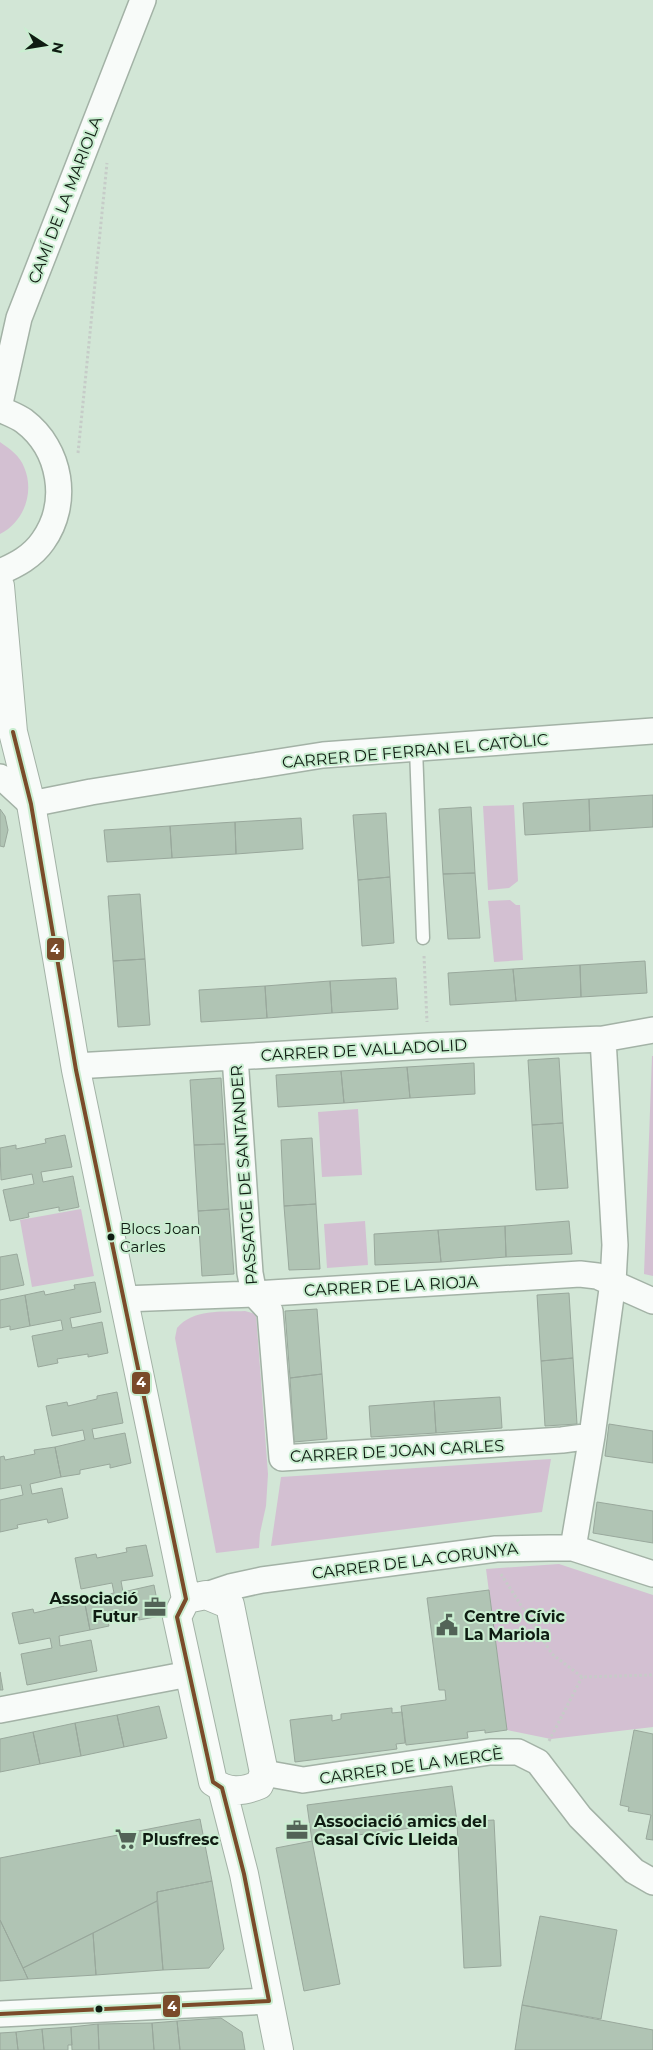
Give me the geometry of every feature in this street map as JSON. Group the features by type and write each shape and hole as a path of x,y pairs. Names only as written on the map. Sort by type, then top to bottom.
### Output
{"street":[{"name":"CAMÍ DE LA MARIOLA","path":"0,403 19,318 143,0"},
{"path":"0,409 23,420 43,440 55,464 60,491 55,518 43,542 23,561 0,572"},
{"path":"0,586 6,734 31,804 75,1066 123,1299 196,1597"},
{"name":"CARRER DE FERRAN EL CATÒLIC","path":"31,804 101,790 323,756 653,731"},
{"path":"0,777 31,804"},
{"name":"CARRER DE VALLADOLID","path":"75,1066 428,1046 603,1039 653,1030"},
{"path":"573,1548 592,1436 613,1282 615,1245 603,1039"},
{"name":"PASSATGE DE SANTANDER","path":"235,1057 250,1273 254,1294"},
{"name":"CARRER DE LA RIOJA","path":"123,1299 254,1294 580,1274 597,1276 653,1301"},
{"name":"CARRER DE JOAN CARLES","path":"254,1294 270,1311 281,1455 283,1458 562,1440 592,1436"},
{"name":"CARRER DE LA CORUNYA","path":"196,1597 262,1580 496,1549 573,1548 653,1574"},
{"path":"196,1597 177,1617 213,1782 244,1784"},
{"path":"196,1597 230,1605 244,1784 244,1874 279,2050"},
{"path":"0,1710 189,1674"},
{"name":"CARRER DE LA MERCÈ","path":"244,1784 303,1780 490,1752 518,1752 538,1762 580,1817 634,1871 653,1882"},
{"path":"0,2014 269,2001"}],"lane":[{"path":"416,748 423,938"}],"path":[{"path":"77,462 108,159"},
{"path":"423,938 428,1046"},
{"path":"496,1549 497,1568 552,1654 582,1677 653,1675"},
{"path":"538,1762 582,1677"}],"shaded area":[{"path":"0,442 20,459 27,477 28,496 21,514 8,529 0,534"},
{"path":"514,805 518,881 509,888 488,890 483,806"},
{"path":"510,900 516,905 520,905 523,960 494,962 488,901"},
{"path":"653,1056 653,1276 644,1274"},
{"path":"358,1109 362,1175 322,1177 318,1112"},
{"path":"81,1209 94,1276 32,1287 20,1220"},
{"path":"365,1221 368,1265 327,1268 324,1224"},
{"path":"245,1311 256,1314 268,1474 266,1506 259,1548 216,1553 175,1338 177,1328 191,1317 217,1312"},
{"path":"551,1459 542,1512 271,1546 281,1477"},
{"path":"559,1564 653,1595 653,1727 551,1739 507,1730 486,1569"}],"building":[{"path":"653,795 653,827 590,831 589,799"},
{"path":"589,799 590,831 525,835 523,803"},
{"path":"471,807 475,873 443,874 439,809"},
{"path":"0,809 5,816 8,830 4,847 0,846"},
{"path":"386,813 390,877 358,880 353,815"},
{"path":"301,818 303,849 236,854 235,822"},
{"path":"235,822 236,854 172,858 170,826"},
{"path":"170,826 172,858 107,862 104,830"},
{"path":"475,873 480,938 448,939 443,874"},
{"path":"390,877 394,943 362,946 358,880"},
{"path":"140,894 145,959 113,961 108,896"},
{"path":"145,959 150,1025 118,1027 113,961"},
{"path":"645,961 647,993 581,997 580,965"},
{"path":"580,965 581,997 516,1001 513,969"},
{"path":"513,969 516,1001 450,1005 448,973"},
{"path":"396,978 398,1009 332,1013 330,981"},
{"path":"330,981 332,1013 267,1018 265,986"},
{"path":"265,986 267,1018 201,1022 199,990"},
{"path":"559,1058 563,1123 532,1125 528,1060"},
{"path":"474,1063 475,1094 410,1098 407,1067"},
{"path":"407,1067 410,1098 344,1103 341,1071"},
{"path":"341,1071 344,1103 278,1107 276,1075"},
{"path":"221,1078 225,1144 194,1145 190,1080"},
{"path":"563,1123 568,1188 536,1190 532,1125"},
{"path":"65,1135 72,1167 41,1172 43,1182 73,1176 79,1207 59,1211 59,1207 28,1213 29,1217 10,1221 3,1190 34,1184 32,1174 1,1180 0,1148 16,1145 16,1149 46,1143 45,1139"},
{"path":"312,1138 316,1204 284,1206 281,1140"},
{"path":"225,1144 229,1209 198,1211 194,1145"},
{"path":"316,1204 320,1269 289,1270 284,1206"},
{"path":"229,1209 234,1274 202,1276 198,1211"},
{"path":"569,1221 572,1254 506,1257 505,1226"},
{"path":"505,1226 506,1257 441,1262 438,1230"},
{"path":"438,1230 441,1262 375,1265 374,1234"},
{"path":"17,1254 24,1285 0,1290 0,1257"},
{"path":"95,1282 101,1312 70,1318 72,1328 102,1322 108,1353 88,1357 88,1354 57,1359 58,1363 38,1367 32,1336 63,1330 61,1320 30,1326 25,1295 44,1291 45,1295 75,1289 74,1285"},
{"path":"569,1293 573,1358 541,1361 537,1295"},
{"path":"25,1295 30,1326 10,1330 10,1326 0,1328 0,1300"},
{"path":"317,1309 322,1374 290,1378 285,1311"},
{"path":"573,1358 577,1424 545,1426 541,1361"},
{"path":"322,1374 327,1439 294,1442 290,1378"},
{"path":"117,1392 123,1423 92,1429 94,1439 125,1433 131,1463 110,1468 110,1464 80,1470 80,1474 61,1477 55,1447 85,1440 83,1430 52,1436 46,1406 67,1402 68,1406 97,1399 97,1396"},
{"path":"500,1397 502,1428 436,1433 434,1401"},
{"path":"434,1401 436,1433 371,1437 369,1406"},
{"path":"609,1424 653,1431 653,1463 605,1456"},
{"path":"55,1447 61,1477 30,1484 32,1494 62,1488 68,1518 48,1523 47,1519 17,1525 18,1528 0,1532 0,1500 23,1495 21,1485 0,1489 0,1457 4,1456 5,1460 35,1454 34,1450"},
{"path":"597,1502 653,1511 653,1543 593,1533"},
{"path":"146,1545 153,1576 121,1581 123,1592 154,1585 160,1616 139,1620 139,1617 108,1622 109,1626 90,1630 84,1599 114,1593 112,1583 81,1589 75,1558 96,1554 97,1558 127,1552 126,1548"},
{"path":"489,1590 507,1730 485,1733 485,1730 467,1732 468,1738 406,1745 401,1706 446,1700 445,1690 439,1690 427,1598"},
{"path":"84,1599 90,1630 59,1636 60,1646 91,1640 97,1671 27,1685 21,1654 52,1648 50,1638 19,1644 12,1613 33,1609 34,1613 64,1606 63,1603"},
{"path":"0,1672 3,1690 0,1690"},
{"path":"159,1706 167,1738 124,1747 117,1715"},
{"path":"392,1708 392,1713 402,1712 405,1743 396,1744 397,1749 295,1762 290,1720 332,1715 332,1721 341,1719 341,1714"},
{"path":"117,1715 124,1747 81,1756 75,1723"},
{"path":"75,1723 81,1756 40,1764 33,1732"},
{"path":"634,1730 653,1734 653,1840 646,1839 651,1815 628,1811 629,1807 620,1805"},
{"path":"33,1732 40,1764 0,1772 0,1739"},
{"path":"452,1786 457,1822 312,1841 307,1805"},
{"path":"200,1819 212,1881 157,1892 157,1901 23,1968 0,1920 0,1858"},
{"path":"494,1820 501,1966 464,1968 457,1822"},
{"path":"312,1841 340,1984 304,1991 276,1848"},
{"path":"212,1881 224,1949 209,1968 163,1970 157,1892"},
{"path":"157,1901 163,1970 96,1975 93,1933"},
{"path":"540,1916 617,1930 601,2019 522,2005"},
{"path":"0,1920 23,1968 28,1979 0,1981"},
{"path":"93,1933 96,1975 28,1979 23,1968"},
{"path":"522,2005 653,2030 653,2050 515,2050"},
{"path":"221,2018 242,2032 245,2050 180,2050 177,2021"},
{"path":"177,2021 180,2050 154,2050 152,2023"},
{"path":"152,2023 154,2050 99,2050 98,2024"},
{"path":"98,2024 99,2050 72,2050 71,2027"},
{"path":"71,2027 72,2045 68,2045 68,2050 44,2050 42,2029"},
{"path":"42,2029 44,2050 18,2050 16,2032"},
{"path":"16,2032 18,2050 0,2050 0,2033"}],"transit line":[{"name":"4","path":"13,732 31,804 76,1070 186,1599"},
{"name":"4","path":"0,2014 269,2001 244,1874 222,1788 213,1782 177,1617 186,1599"}],"place":[{"name":"Blocs Joan Carles","path":"111,1237"},
{"name":"Associació Futur","path":"155,1607"},
{"name":"Centre Cívic La Mariola","path":"447,1625"},
{"name":"Associació amics del Casal Cívic Lleida","path":"297,1830"},
{"name":"Plusfresc","path":"126,1839"}]}
